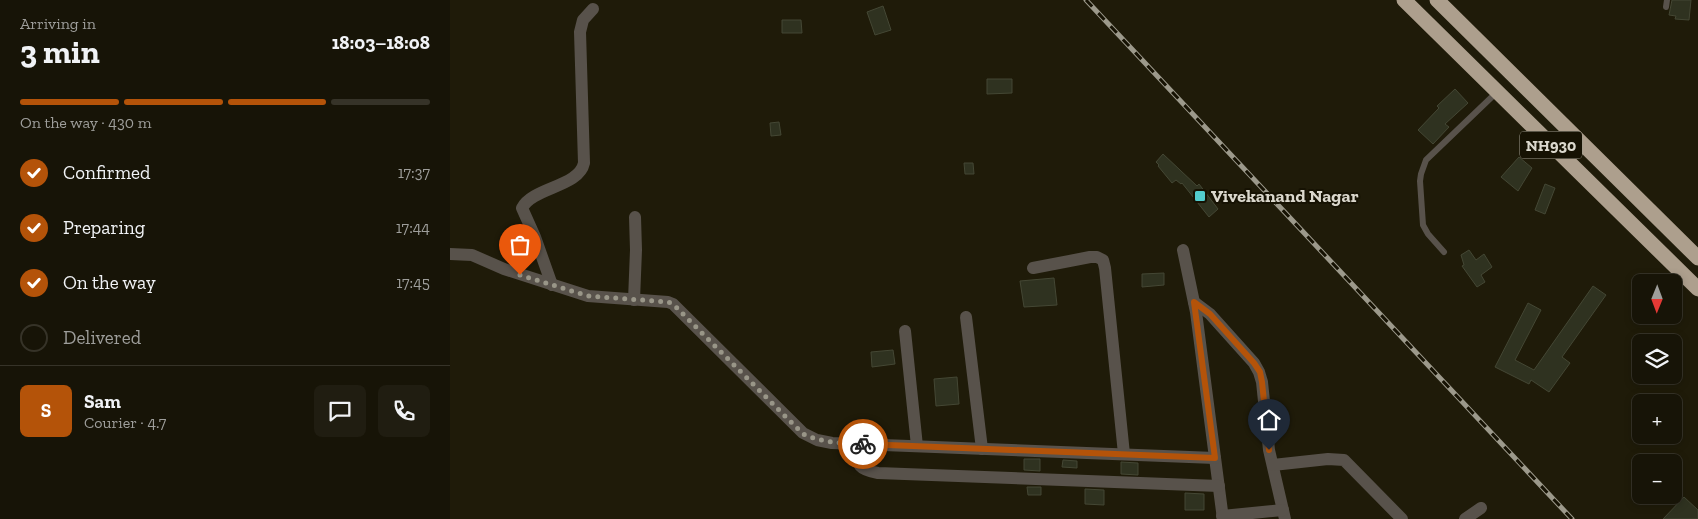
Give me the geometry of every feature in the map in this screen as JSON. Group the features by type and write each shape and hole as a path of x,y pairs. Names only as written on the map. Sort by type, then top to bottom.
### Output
{"highway":[{"name":"NH930","path":"1404,0 1698,289"},
{"name":"NH930","path":"1438,0 1698,258"},
{"path":"1629,222 1644,205"}],"street":[{"path":"552,285 522,208 530,199 575,176 583,169 580,32 583,20 593,10"},
{"path":"634,300 635,217"},
{"path":"1183,250 1194,302 1223,517 1284,515 1269,450 1260,372 1210,314 1194,302"},
{"path":"450,254 466,254 478,257 504,269 588,296 668,302 679,308 803,434 817,440 854,444 1215,458"},
{"path":"1032,268 1097,256 1103,260 1124,454"},
{"path":"966,317 982,449"},
{"path":"905,332 917,446"},
{"path":"854,444 858,466 863,470 878,473 1219,486"},
{"path":"1272,465 1328,459 1344,460 1402,519"},
{"path":"1465,519 1480,508"}],"lane":[{"path":"1444,252 1428,234 1423,224 1420,181 1423,168 1426,160 1497,92"}],"building":[{"path":"1672,0 1691,0 1689,20 1675,19 1676,16 1669,15"},
{"path":"883,6 891,30 875,35 867,12"},
{"path":"782,20 801,20 802,33 782,33"},
{"path":"987,79 1012,79 1012,93 987,94"},
{"path":"1455,89 1468,103 1445,124 1449,127 1433,144 1418,130 1439,108 1437,106"},
{"path":"779,122 781,135 771,136 770,123"},
{"path":"1163,154 1197,186 1199,184 1218,209 1209,217 1182,183 1176,180 1172,183 1158,166 1156,162"},
{"path":"1519,157 1532,168 1518,191 1501,177"},
{"path":"964,163 973,163 974,174 965,174"},
{"path":"1545,184 1555,188 1545,214 1535,210"},
{"path":"1469,250 1476,260 1484,254 1492,267 1481,275 1485,282 1477,287 1462,266 1464,265 1461,255"},
{"path":"1164,273 1164,285 1142,287 1142,274"},
{"path":"1054,278 1057,305 1024,307 1020,281"},
{"path":"1593,286 1606,295 1562,357 1570,363 1549,392 1531,380 1529,384 1495,367 1528,303 1541,310 1515,360 1534,370"},
{"path":"893,350 895,364 872,367 871,352"},
{"path":"957,377 959,404 936,406 934,379"},
{"path":"1024,459 1040,459 1040,471 1024,470"},
{"path":"1063,460 1077,461 1077,468 1062,467"},
{"path":"1121,462 1138,463 1138,475 1121,474"},
{"path":"1027,487 1041,487 1041,495 1028,495"},
{"path":"1085,489 1104,490 1104,505 1085,504"},
{"path":"1185,493 1204,494 1204,510 1185,510"},
{"path":"1684,497 1698,510 1698,519 1663,519 1677,504 1682,504"}],"railway":[{"path":"1086,0 1572,519"}],"way so far":[{"path":"520,275 588,296 668,302 673,304 803,434 817,440 832,443 863,444"}],"place":[{"name":"Vivekanand Nagar","path":"1200,196"}],"route":[{"path":"863,444 1215,458 1194,302 1210,314 1260,372 1269,450"}]}
